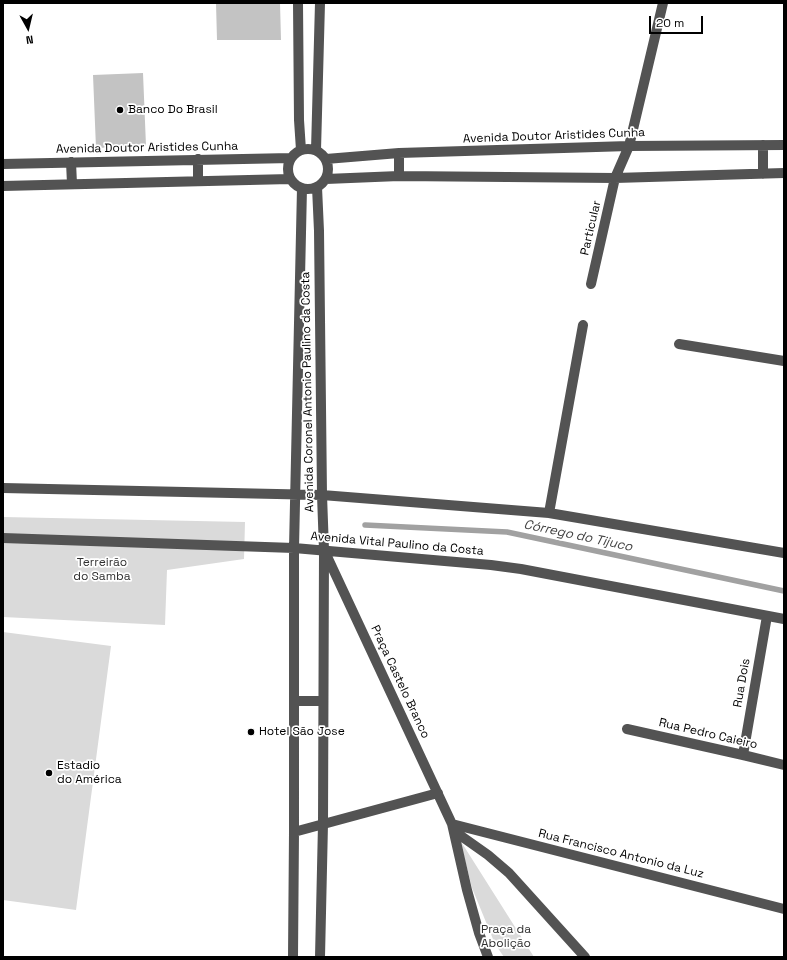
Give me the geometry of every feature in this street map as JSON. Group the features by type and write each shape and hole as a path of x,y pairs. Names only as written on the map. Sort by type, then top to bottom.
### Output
{"street":[{"path":"298,3 299,120 301,150"},
{"path":"316,150 320,3"},
{"name":"Particular","path":"592,284 615,178 629,146 663,3"},
{"path":"763,145 764,174"},
{"name":"Avenida Doutor Aristides Cunha","path":"326,159 399,153 629,146 784,145"},
{"path":"309,148 316,150 326,159 328,169 326,179 322,184 310,189 295,185 290,179 288,168 291,158 301,150 309,148"},
{"path":"399,153 399,176"},
{"name":"Avenida Doutor Aristides Cunha","path":"3,164 291,158"},
{"path":"198,160 198,181"},
{"path":"70,162 72,184"},
{"path":"326,179 399,176 615,178 784,173"},
{"path":"3,186 290,179"},
{"name":"Avenida Coronel Antonio Paulino da Costa","path":"317,187 324,550 322,701 323,824 320,957"},
{"name":"Avenida Coronel Antonio Paulino da Costa","path":"293,957 294,548 302,188"},
{"path":"549,513 583,325"},
{"path":"679,344 784,361"},
{"path":"3,488 322,495 549,513 784,553"},
{"name":"Avenida Vital Paulino da Costa","path":"3,538 294,548 491,565 521,569 784,619"},
{"name":"Praça Castelo Branco","path":"324,550 453,828 467,890 479,933 488,957"},
{"name":"Rua Dois","path":"743,755 767,616"},
{"path":"294,701 322,701"},
{"name":"Rua Pedro Caieiro","path":"627,729 784,765"},
{"path":"294,832 438,793"},
{"path":"453,828 509,873 585,957"},
{"name":"Rua Francisco Antonio da Luz","path":"453,828 784,909"}],"green space":[{"name":"Terreirão do Samba","path":"3,517 245,522 244,559 167,570 165,625 3,617"},
{"name":"Estadio do América","path":"3,632 111,646 76,910 3,900"},
{"name":"Praça da Abolição","path":"460,840 534,957 504,957 495,944 472,888"}],"building":[{"path":"216,3 280,3 281,40 217,40"},
{"name":"Banco Do Brasil","path":"143,73 146,146 96,148 93,75"}],"waterway":[{"name":"Córrego do Tijuco","path":"365,525 507,532 784,591"}],"place":[{"name":"Banco Do Brasil","path":"120,110"},
{"name":"Hotel São Jose","path":"251,732"},
{"name":"Estadio do América","path":"49,773"}]}
